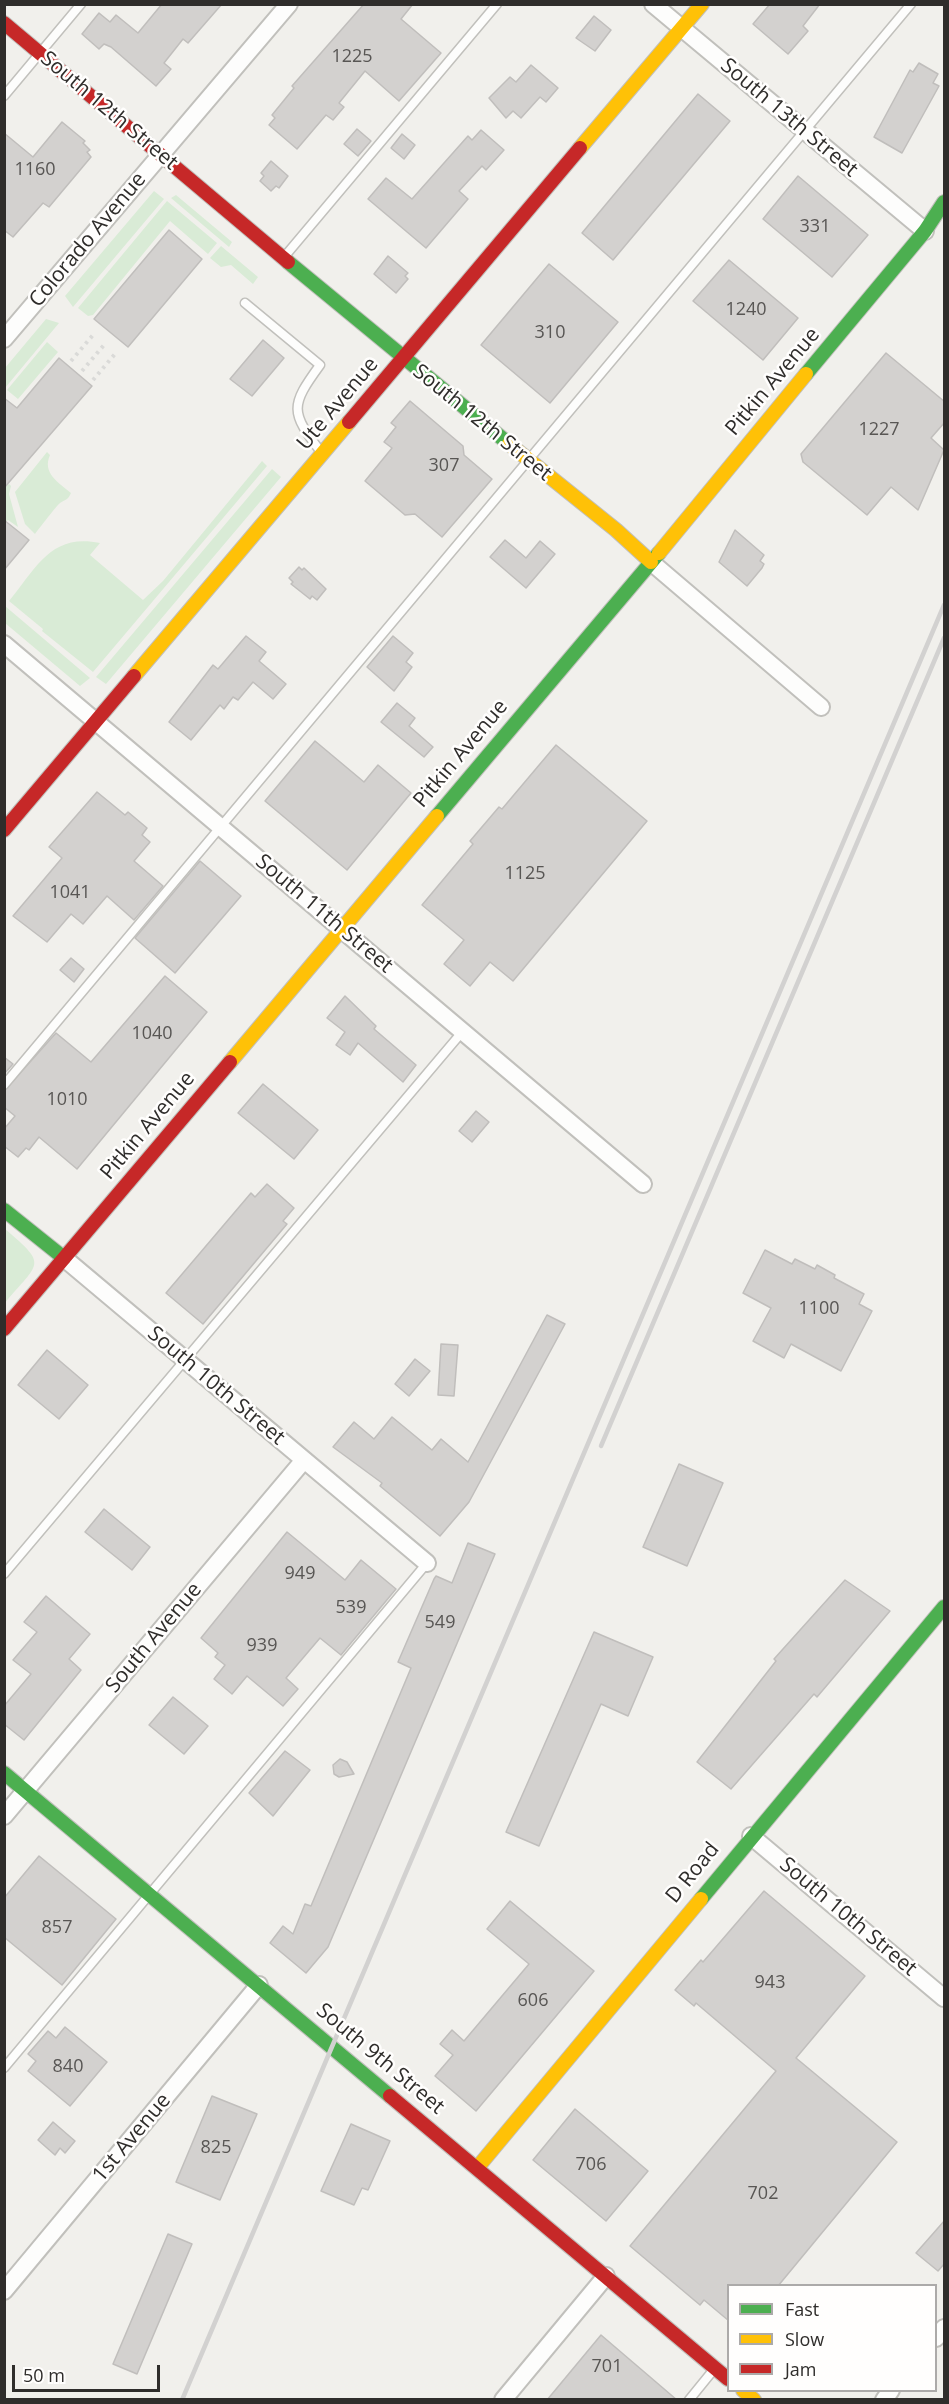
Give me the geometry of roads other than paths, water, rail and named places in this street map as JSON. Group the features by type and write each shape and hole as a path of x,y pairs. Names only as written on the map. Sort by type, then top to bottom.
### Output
{"main road":[{"name":"Ute Avenue","path":"4,830 404,360 702,4"},
{"name":"South 12th Street","path":"4,23 404,360 616,531 651,562"},
{"name":"Pitkin Avenue","path":"4,1329 651,562 925,231 945,202"},
{"name":"South 10th Street","path":"4,1210 64,1258"},
{"name":"D Road","path":"477,2168 751,1836 945,1607"},
{"name":"South 9th Street","path":"4,1773 727,2377"}],"street":[{"name":"Colorado Avenue","path":"4,339 289,4"},
{"name":"South 13th Street","path":"653,4 925,231"},
{"name":"South 12th Street","path":"651,562 820,707"},
{"name":"South 11th Street","path":"4,644 643,1184"},
{"name":"South 10th Street","path":"64,1258 427,1563"},
{"name":"South Avenue","path":"4,1816 304,1460"},
{"name":"South 10th Street","path":"751,1836 945,1998"},
{"name":"1st Avenue","path":"4,2292 259,1985"},
{"path":"503,2400 606,2276"}],"lane":[{"path":"4,96 81,4"},
{"path":"283,258 497,4"},
{"path":"4,1085 911,4"},
{"path":"245,303 320,365 299,394 298,419 323,454"},
{"path":"4,1575 463,1031"},
{"path":"4,2068 427,1563"},
{"path":"689,2400 716,2368"}],"railway":[{"path":"182,2400 944,605"},
{"path":"601,1446 944,638"}]}
